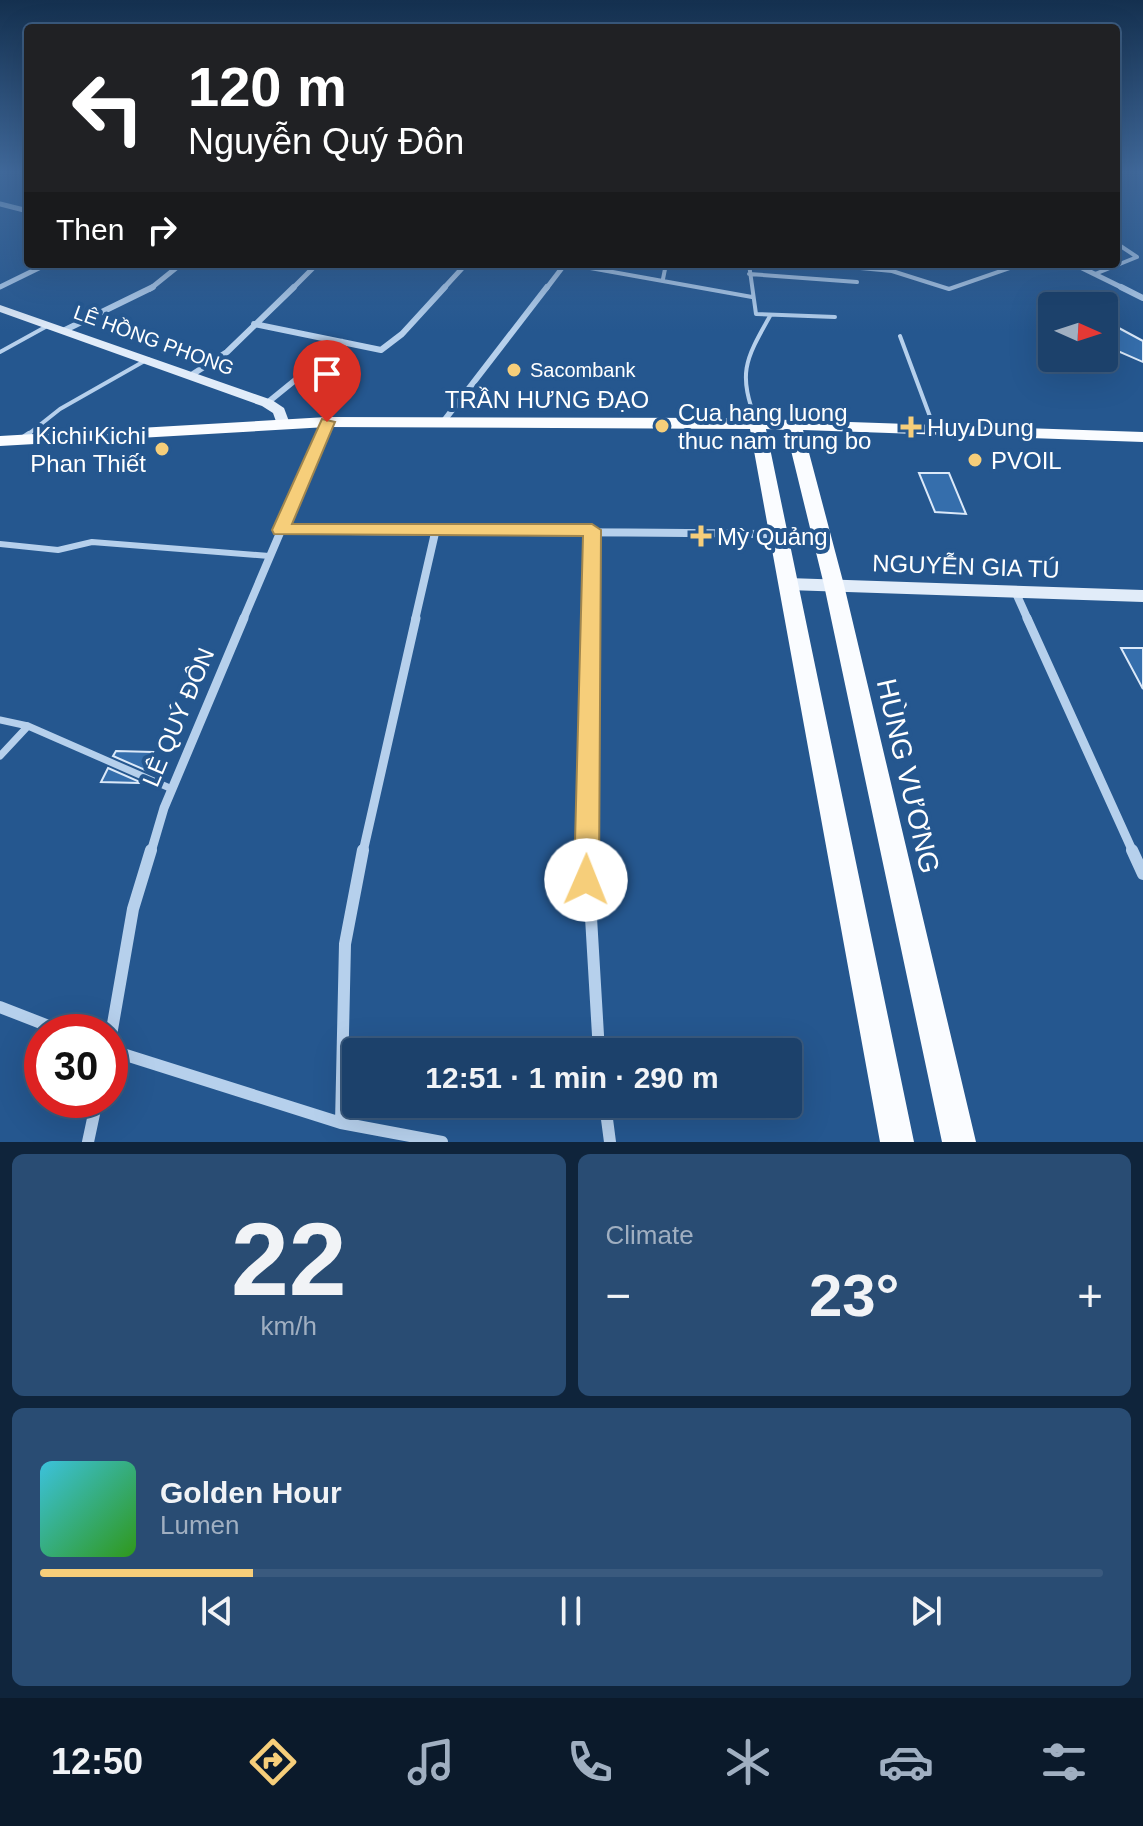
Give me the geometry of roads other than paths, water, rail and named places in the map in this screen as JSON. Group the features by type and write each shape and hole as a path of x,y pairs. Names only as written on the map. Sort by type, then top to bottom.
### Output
{"main road":[{"name":"LÊ HỒNG PHONG","path":"0,308 193,374 267,403"},
{"path":"267,403 279,411 283,424"},
{"name":"TRẦN HƯNG ĐẠO","path":"0,441 327,422 757,424 1143,437"},
{"path":"757,424 897,1142"},
{"name":"HÙNG VƯƠNG","path":"793,425 834,585 959,1142"},
{"name":"NGUYỄN GIA TÚ","path":"788,584 1143,596"}],"street":[{"path":"0,287 39,268"},
{"path":"65,330 152,288 176,268"},
{"path":"193,374 227,352 313,268"},
{"path":"254,324 388,348 462,268"},
{"path":"443,422 564,268"},
{"path":"1082,268 1143,298"},
{"path":"267,403 342,342"},
{"name":"LÊ QUÝ ĐÔN","path":"115,1014 133,909 172,789 327,422"},
{"path":"281,530 435,533 592,530 819,535"},
{"path":"592,530 586,880 598,1038"},
{"path":"341,1123 343,998 351,903 435,533"},
{"path":"1015,591 1143,874"},
{"path":"0,1007 24,1016"},
{"path":"128,1056 341,1123 442,1142"},
{"path":"88,1142 93,1118"},
{"path":"607,1118 610,1142"}],"lane":[{"path":"1120,245 1137,254 1137,257 1120,264"},
{"path":"602,268 752,297"},
{"path":"663,279 665,268"},
{"path":"749,268 756,314 835,317"},
{"path":"860,268 892,271 949,289 1009,268"},
{"path":"1095,274 1110,268"},
{"path":"749,274 857,282"},
{"path":"757,424 741,382 743,364 770,316"},
{"path":"0,352 50,324"},
{"path":"900,336 935,430"},
{"path":"20,440 60,409 148,359"},
{"path":"0,544 77,550 92,542 269,556"},
{"path":"0,720 28,726 172,789"},
{"path":"0,756 28,726"}],"place":[{"name":"Sacombank","path":"514,370"},
{"name":"Cua hang luong thuc nam trung bo","path":"662,426"},
{"name":"Huy Dung","path":"911,427"},
{"name":"Kichi Kichi Phan Thiết","path":"162,449"},
{"name":"PVOIL","path":"975,460"},
{"name":"Mỳ Quảng","path":"701,536"}]}
